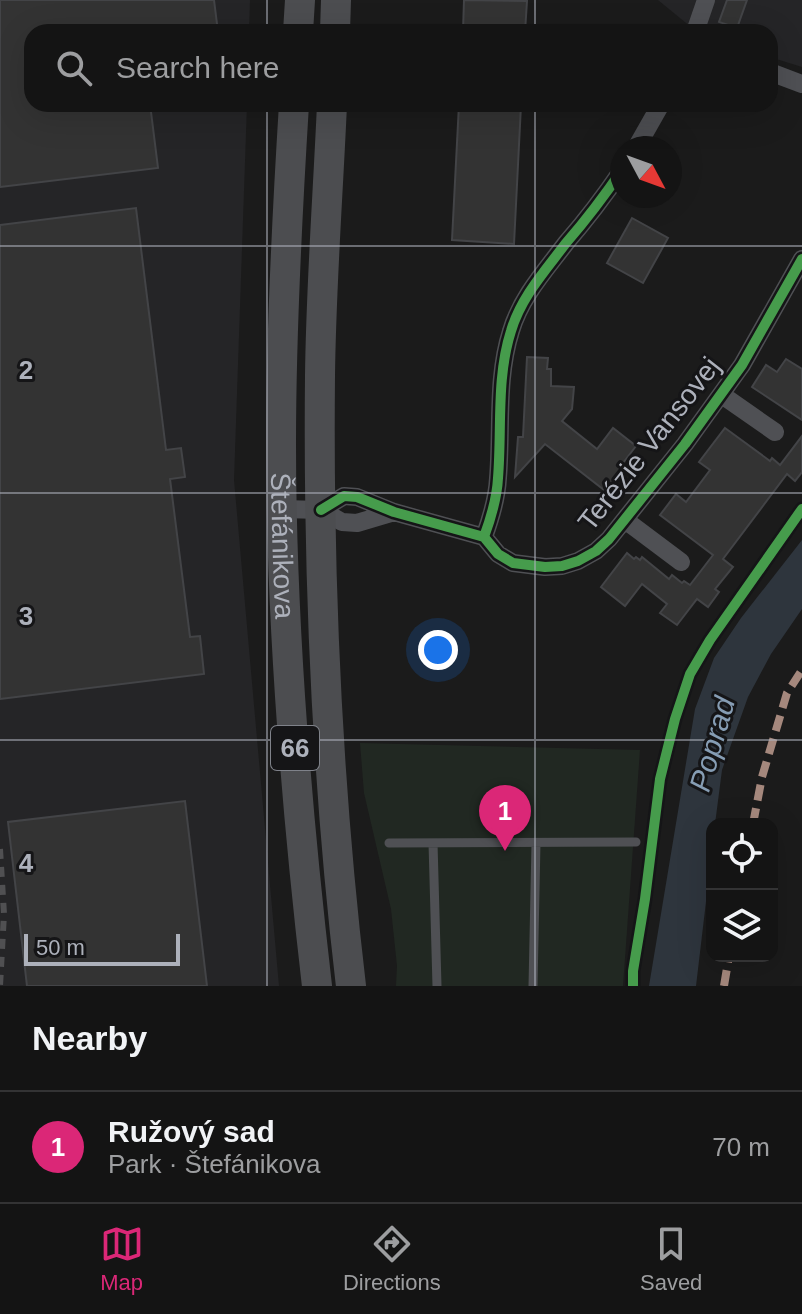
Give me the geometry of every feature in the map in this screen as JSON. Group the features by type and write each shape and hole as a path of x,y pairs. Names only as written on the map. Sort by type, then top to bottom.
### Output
{"main road":[{"path":"298,24 300,0"},
{"path":"335,24 336,0"},
{"name":"Štefánikova","path":"294,112 285,250 282,509 294,739 317,986"},
{"name":"Štefánikova","path":"332,112 320,374 321,510 330,747 351,986"}],"street":[{"path":"698,24 706,0"},
{"path":"778,75 802,84"},
{"path":"643,136 656,112"},
{"path":"484,537 493,513 498,480 501,386 506,350 516,316 536,281 610,186"},
{"name":"Terézie Vansovej","path":"321,510 344,496 357,497 394,512 484,537 498,554 513,563 545,567 578,561 596,551 625,520 722,395 802,259"},
{"name":"Terézie Vansovej","path":"722,395 775,432"},
{"path":"282,509 321,510"},
{"name":"Terézie Vansovej","path":"625,520 681,562"}],"lane":[{"path":"389,843 636,842"},
{"path":"433,843 437,986"},
{"path":"533,986 536,843"}],"shaded area":[{"path":"0,0 250,0 249,24 24,24 24,112 247,112 234,480 279,986 0,986"},
{"path":"658,0 802,0 802,67 778,60 778,24 687,24"},
{"path":"360,743 640,750 623,986 396,986 391,909 364,793"}],"water":[{"name":"Poprad","path":"802,540 802,609 771,654 748,697 722,770 716,818 706,818 706,902 696,986 649,986 695,709 714,658"}],"building":[{"path":"0,0 214,0 217,24 24,24 24,112 151,112 158,168 0,187"},
{"path":"464,0 527,1 526,24 463,24"},
{"path":"727,0 747,0 738,24 719,22"},
{"path":"459,112 521,112 514,244 452,240"},
{"path":"136,208 166,450 181,448 185,477 170,479 190,637 200,636 204,674 0,699 0,225"},
{"path":"632,218 668,238 643,283 607,263"},
{"path":"527,357 548,358 551,386 574,387 572,409 562,421 597,449 613,428 636,446 620,467 623,471 620,478 608,493 545,444 515,477 518,437 523,437"},
{"path":"786,359 802,369 802,420 752,387 766,365 777,372"},
{"path":"725,428 780,465 802,436 802,472 795,481 787,474 723,559 733,567 715,589 719,592 708,607 697,599 677,625 660,613 667,604 642,584 625,606 601,587 627,553 634,559 640,560 642,557 669,579 672,575 690,585 713,555 660,515 676,494 686,502 710,470 699,462"},
{"path":"185,801 207,986 27,986 8,822"}],"railway":[{"path":"0,849 4,914 0,986"}],"marked path":[{"path":"754,818 762,777 787,693 802,670"},
{"path":"724,986 728,962"}],"cycle path":[{"path":"484,537 496,493 503,367 515,319 534,285 610,186"},
{"path":"321,510 344,496 357,497 394,512 484,537 498,554 513,563 545,567 578,561 609,539 685,444 742,365 802,259"},
{"path":"633,986 660,779 690,674 710,640 802,509"}],"place":[{"name":"Ružový sad","path":"505,851"}]}
